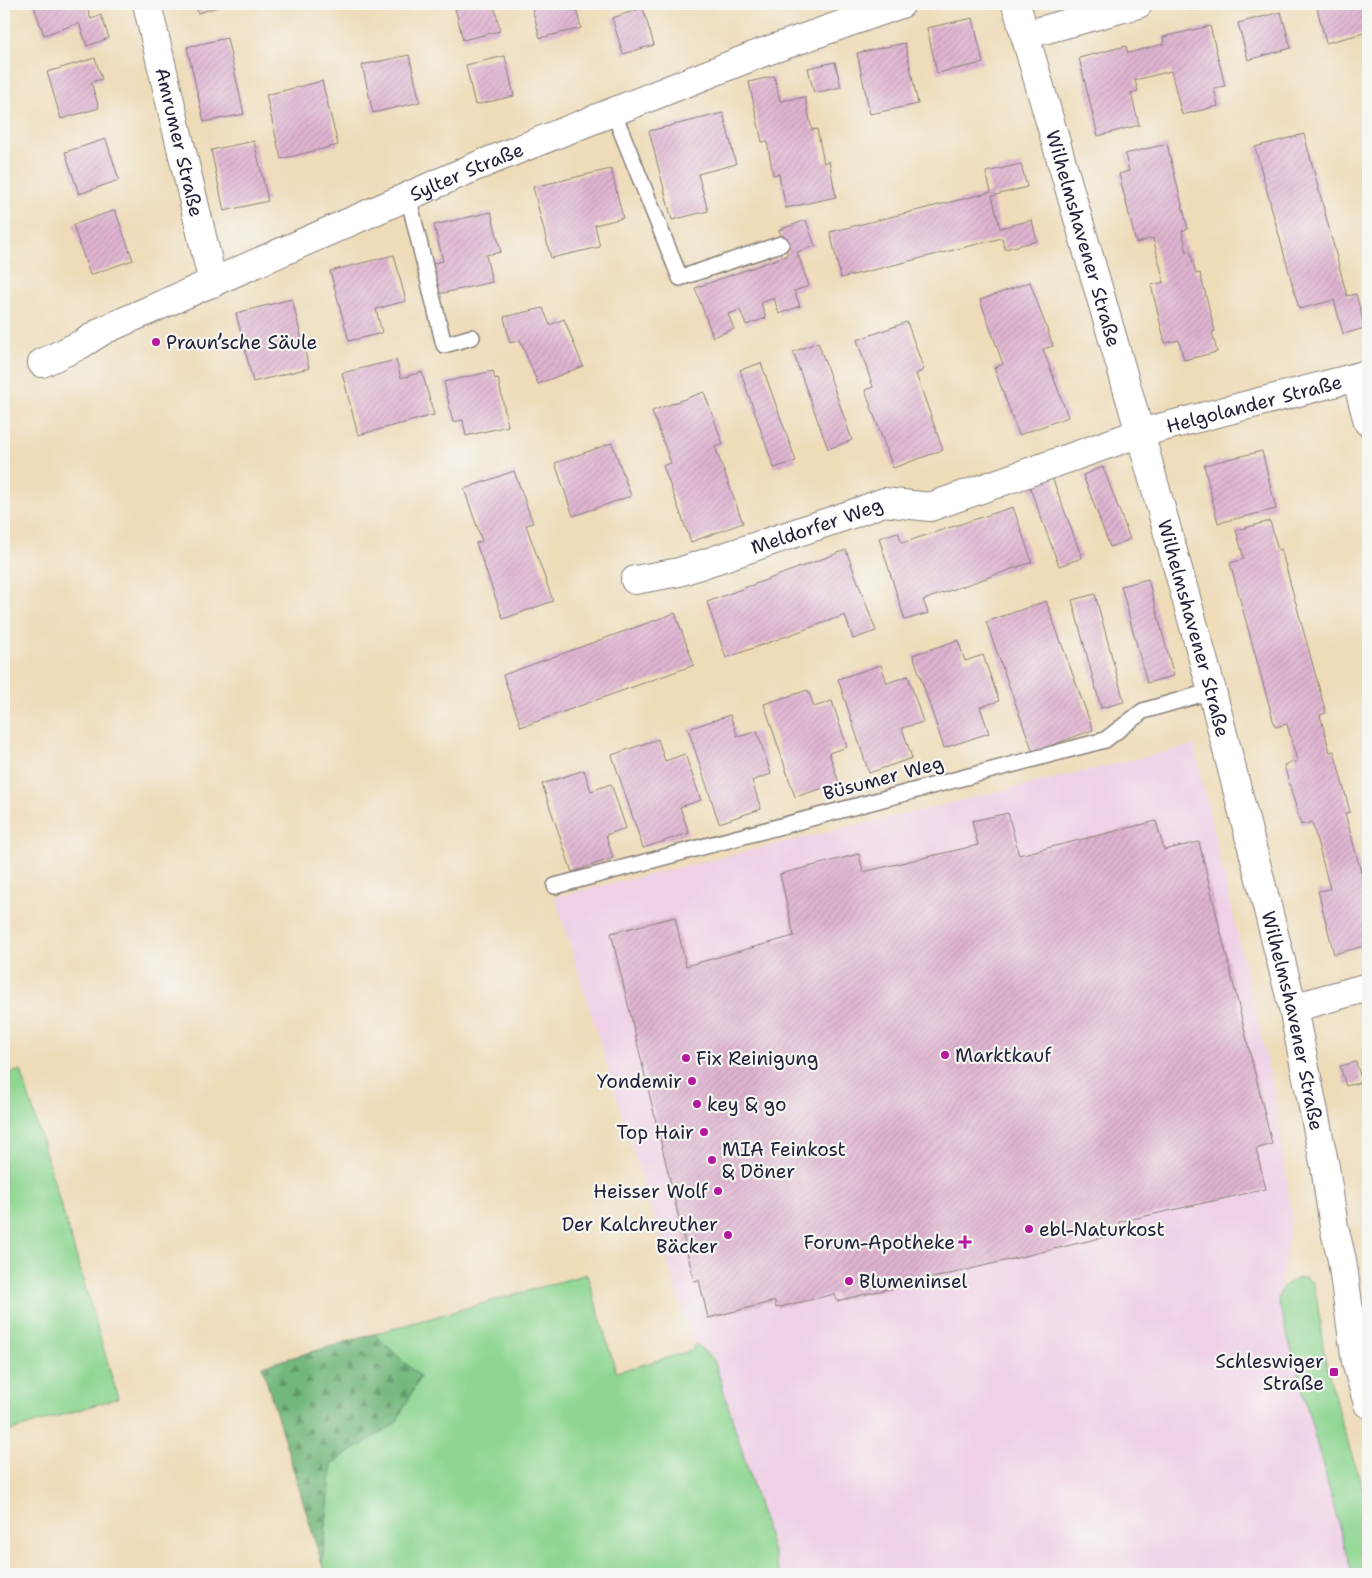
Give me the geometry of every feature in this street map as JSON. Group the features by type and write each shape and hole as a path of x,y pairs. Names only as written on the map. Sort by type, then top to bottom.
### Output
{"street":[{"name":"Amrumer Straße","path":"147,4 213,283"},
{"name":"Sylter Straße","path":"42,363 80,345 104,330 476,166 762,53 902,4"},
{"name":"Wilhelmshavener Straße","path":"1016,4 1212,691 1293,1008 1325,1166 1334,1227 1342,1260 1356,1362 1368,1404"},
{"path":"1025,35 1138,4"},
{"path":"1362,376 1368,422"},
{"name":"Helgolander Straße","path":"1140,434 1362,376"},
{"name":"Meldorfer Weg","path":"635,580 680,572 884,502 930,507 1140,434"},
{"path":"1293,1008 1368,987"},
{"name":"Wilhelmshavener Straße","path":"1342,1260 1368,1319"}],"lane":[{"path":"613,111 680,278 781,244"},
{"path":"408,196 444,345 472,338"},
{"name":"Büsumer Weg","path":"555,886 1105,740 1142,711 1212,691"}],"shaded area":[{"name":"Marktkauf","path":"1194,745 1273,1088 1292,1215 1278,1300 1352,1574 780,1574 714,1360 696,1344 683,1312 555,897"}],"green space":[{"path":"21,1070 118,1398 4,1433 4,1075"},
{"path":"587,1274 616,1372 691,1351 696,1344 714,1360 780,1574 325,1574 322,1564 332,1463 395,1424 420,1377 374,1334"},
{"path":"1299,1278 1305,1278 1312,1282 1317,1299 1324,1355 1339,1415 1368,1506 1368,1574 1352,1574 1278,1300 1285,1286"},
{"path":"374,1334 420,1377 395,1424 332,1463 322,1564 262,1366"}],"building":[{"path":"33,4 86,4 91,19 101,15 109,38 87,46 79,23 44,35"},
{"path":"195,4 227,4 198,13"},
{"path":"454,4 494,4 500,31 463,40"},
{"path":"531,4 575,4 581,28 540,38"},
{"path":"1316,4 1368,4 1368,32 1326,43"},
{"path":"643,8 654,45 623,54 612,18"},
{"path":"1281,12 1291,48 1248,60 1238,23"},
{"path":"973,18 983,63 937,73 927,28"},
{"path":"1210,26 1225,86 1214,88 1218,106 1182,115 1171,71 1135,80 1138,91 1131,93 1139,125 1098,136 1079,58 1126,46 1128,53 1164,44 1163,37"},
{"path":"227,38 244,114 204,122 187,47"},
{"path":"905,43 918,104 870,114 857,53"},
{"path":"409,55 420,102 373,113 362,65"},
{"path":"505,56 514,96 475,105 466,65"},
{"path":"95,58 102,79 91,82 99,108 61,119 47,72"},
{"path":"835,62 841,87 814,93 808,68"},
{"path":"774,76 780,101 805,97 812,130 817,129 824,163 829,161 836,197 786,208 779,174 773,175 767,141 762,142 749,82"},
{"path":"322,81 338,145 281,159 266,95"},
{"path":"723,113 736,164 698,174 708,211 672,220 649,131"},
{"path":"1304,134 1347,296 1356,294 1365,328 1343,334 1334,300 1299,309 1255,147"},
{"path":"106,139 119,180 79,194 65,152"},
{"path":"254,141 268,201 224,211 211,150"},
{"path":"1167,144 1188,229 1182,231 1187,252 1190,251 1196,274 1200,273 1215,331 1212,332 1217,352 1184,360 1179,340 1165,343 1151,285 1164,282 1153,238 1136,243 1119,174 1129,171 1125,154"},
{"path":"1021,164 1027,187 992,196 1000,228 1032,220 1037,241 1005,249 1002,238 841,278 830,232 991,192 986,172"},
{"path":"611,169 623,218 595,225 600,247 551,258 533,187"},
{"path":"115,210 133,260 90,275 73,225"},
{"path":"491,212 501,252 486,255 492,282 439,294 432,264 443,261 434,225"},
{"path":"806,220 815,246 797,252 809,286 794,291 800,306 779,314 774,298 761,303 766,318 746,325 740,310 728,314 734,329 713,337 695,288 788,255 779,230"},
{"path":"394,255 406,301 376,309 382,333 349,341 330,271"},
{"path":"1030,282 1053,346 1043,349 1068,417 1019,435 994,368 1003,364 980,300"},
{"path":"292,299 309,368 253,382 236,313"},
{"path":"543,308 550,325 564,319 583,366 538,384 520,340 510,343 504,317"},
{"path":"907,322 924,370 916,374 943,450 893,468 865,390 873,387 857,340"},
{"path":"818,342 852,440 828,449 793,352"},
{"path":"396,360 401,378 422,372 434,415 358,435 342,373"},
{"path":"761,363 796,461 774,468 740,370"},
{"path":"493,371 495,379 498,378 508,426 466,436 463,420 453,422 444,382"},
{"path":"704,392 723,444 715,447 743,523 691,542 663,466 671,463 652,411"},
{"path":"612,443 631,496 573,516 555,463"},
{"path":"1262,451 1276,509 1218,523 1204,465"},
{"path":"1103,467 1130,539 1110,547 1083,475"},
{"path":"514,471 533,523 526,525 553,601 503,619 476,543 482,541 464,489"},
{"path":"1052,477 1082,558 1059,566 1029,485"},
{"path":"1013,507 1032,562 923,600 928,613 905,620 879,538 898,532 902,543"},
{"path":"1270,521 1278,550 1281,549 1326,713 1320,715 1330,752 1334,751 1350,812 1345,813 1363,880 1367,878 1368,883 1368,945 1334,954 1318,891 1330,889 1312,822 1301,825 1284,765 1297,761 1287,724 1275,727 1230,563 1244,559 1236,530"},
{"path":"846,550 876,631 853,639 845,615 726,658 707,602"},
{"path":"1148,579 1174,676 1147,683 1121,586"},
{"path":"1095,594 1124,702 1101,708 1072,600"},
{"path":"1046,601 1093,730 1033,752 986,622"},
{"path":"675,613 694,665 521,727 503,675"},
{"path":"958,640 965,661 983,655 999,701 980,707 989,733 944,748 913,655"},
{"path":"881,665 887,683 908,676 923,722 902,728 912,758 869,773 838,679"},
{"path":"808,690 814,707 832,701 847,747 829,753 839,783 795,797 764,704"},
{"path":"730,715 738,737 757,731 771,774 752,781 761,809 719,823 688,729"},
{"path":"658,739 665,761 685,754 701,800 680,807 689,833 643,848 612,755"},
{"path":"584,770 591,791 611,784 626,828 606,835 613,858 572,872 542,784"},
{"name":"Marktkauf","path":"1008,813 1019,855 1156,821 1164,850 1199,842 1272,1144 1256,1149 1266,1189 1119,1222 1121,1233 837,1301 835,1294 776,1308 775,1301 708,1318 699,1280 694,1281 611,933 675,917 686,966 794,936 780,874 859,854 863,872 978,845 972,821"},
{"path":"1356,1062 1362,1082 1346,1086 1340,1066"}],"place":[{"name":"Praun’sche Säule","path":"156,342"},
{"name":"Marktkauf","path":"945,1055"},
{"name":"Fix Reinigung","path":"686,1058"},
{"name":"Yondemir","path":"692,1081"},
{"name":"key & go","path":"697,1104"},
{"name":"Top Hair","path":"704,1132"},
{"name":"MIA Feinkost & Döner","path":"712,1160"},
{"name":"Heisser Wolf","path":"718,1191"},
{"name":"ebl-Naturkost","path":"1029,1229"},
{"name":"Der Kalchreuther Bäcker","path":"728,1235"},
{"name":"Forum-Apotheke","path":"965,1242"},
{"name":"Blumeninsel","path":"849,1281"},
{"name":"Schleswiger Straße","path":"1334,1372"}]}
